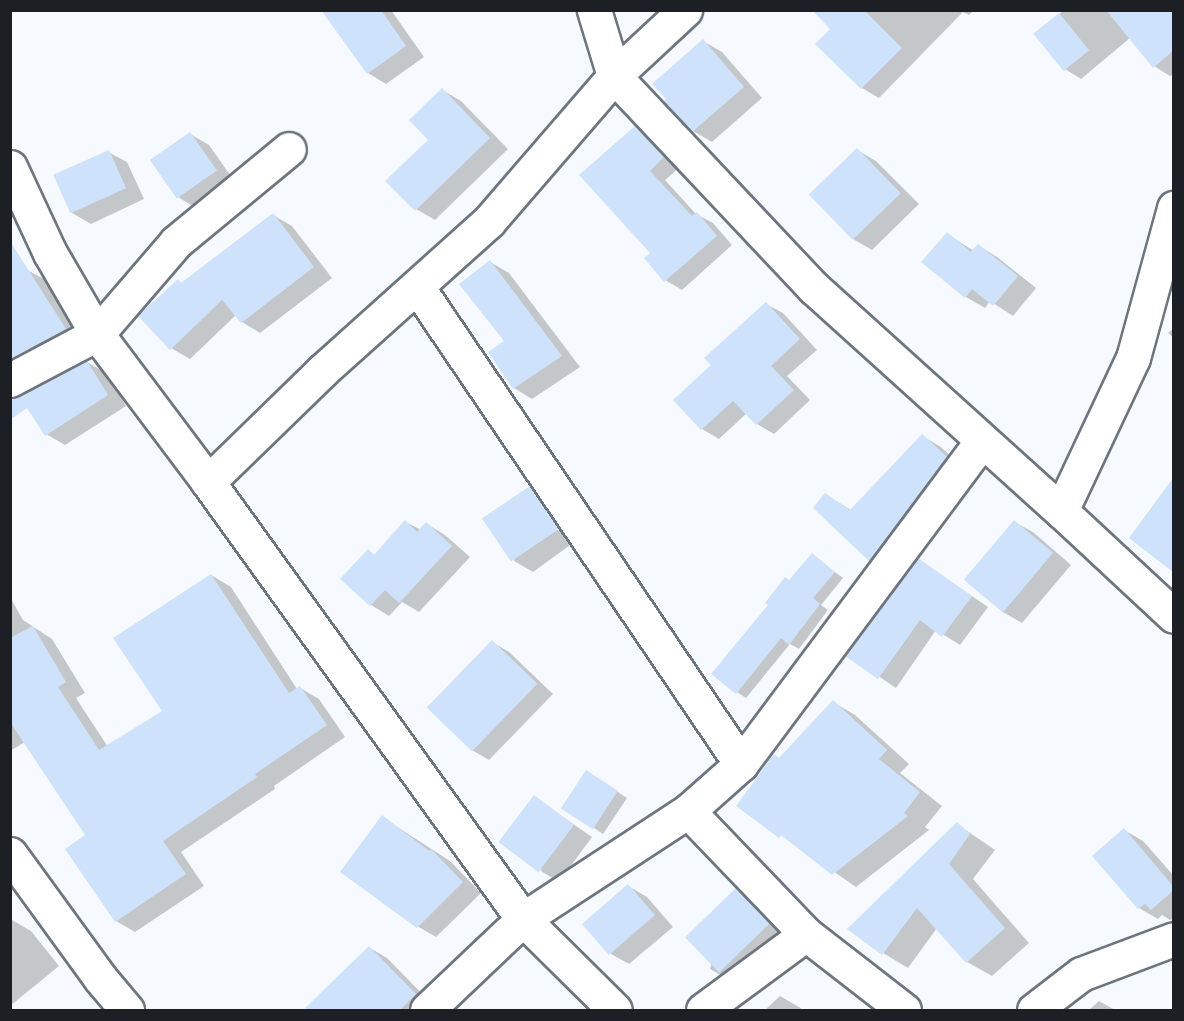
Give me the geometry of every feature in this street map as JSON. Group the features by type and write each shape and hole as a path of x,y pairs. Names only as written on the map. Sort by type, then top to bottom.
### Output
{"street":[{"path":"594,10 614,76 814,288 1061,511 1173,616"},
{"path":"208,482 322,371 418,288 489,221 614,76 685,10"},
{"path":"10,380 97,334 176,242 289,149"},
{"path":"10,167 50,253 97,334 208,482 523,919 615,1011"},
{"path":"1061,511 1133,358 1173,208"},
{"path":"418,288 741,764"},
{"path":"427,1011 523,919 688,811 741,764 982,441"},
{"path":"688,811 806,934 904,1011"},
{"path":"10,854 127,1011"},
{"path":"703,1011 806,934"},
{"path":"1035,1011 1081,974 1171,943"}],"building":[{"path":"321,10 381,10 406,46 367,74"},
{"path":"812,10 864,10 902,48 861,89 815,44 830,29"},
{"path":"1106,10 1173,10 1173,51 1153,68"},
{"path":"1059,13 1089,50 1064,71 1033,34"},
{"path":"703,39 744,87 692,132 652,84"},
{"path":"442,88 490,138 415,211 385,181 428,140 409,120"},
{"path":"635,126 664,157 650,171 692,216 697,212 717,236 664,282 644,258 650,253 579,175"},
{"path":"190,132 217,171 177,199 150,160"},
{"path":"857,148 901,193 853,240 809,195"},
{"path":"109,150 126,188 70,213 53,175"},
{"path":"273,213 314,267 241,323 222,300 170,350 138,316 178,279 181,283"},
{"path":"947,232 971,252 978,244 1018,276 993,306 972,289 965,298 921,262"},
{"path":"10,241 66,329 10,359"},
{"path":"490,260 562,356 513,389 488,352 504,341 459,284"},
{"path":"766,302 800,339 771,366 794,390 756,425 733,401 701,430 673,400 711,365 704,358"},
{"path":"87,361 108,395 45,436 27,408 10,420 10,399"},
{"path":"922,434 947,457 869,561 813,508 825,493 850,510"},
{"path":"1173,478 1173,572 1129,538"},
{"path":"530,486 559,529 511,562 482,518"},
{"path":"405,520 417,532 426,522 452,546 399,603 385,590 370,606 340,579 368,549 374,555"},
{"path":"1014,520 1053,553 1003,613 964,580"},
{"path":"812,553 835,572 813,598 820,604 789,645 781,638 736,694 711,674 768,605 765,603 785,577 789,580"},
{"path":"918,558 972,596 942,637 920,620 878,679 845,656"},
{"path":"211,574 289,693 300,686 327,725 255,774 257,777 163,841 186,874 115,922 65,849 85,835 10,722 10,638 33,626 66,682 58,687 99,750 162,711 113,638"},
{"path":"492,640 537,684 472,751 427,708"},
{"path":"833,700 887,750 879,759 920,792 904,813 908,816 832,875 781,835 779,838 736,806 774,754 779,758"},
{"path":"586,770 618,791 593,829 561,809"},
{"path":"534,795 574,825 538,872 498,842"},
{"path":"382,815 429,851 431,849 463,882 417,928 340,872"},
{"path":"957,822 970,834 949,864 1005,928 966,963 917,908 882,955 847,929"},
{"path":"1124,828 1173,886 1173,891 1151,910 1145,904 1138,909 1092,856"},
{"path":"628,884 655,915 609,955 582,924"},
{"path":"736,888 770,923 719,973 685,937"},
{"path":"369,946 416,994 399,1011 302,1011"}]}
